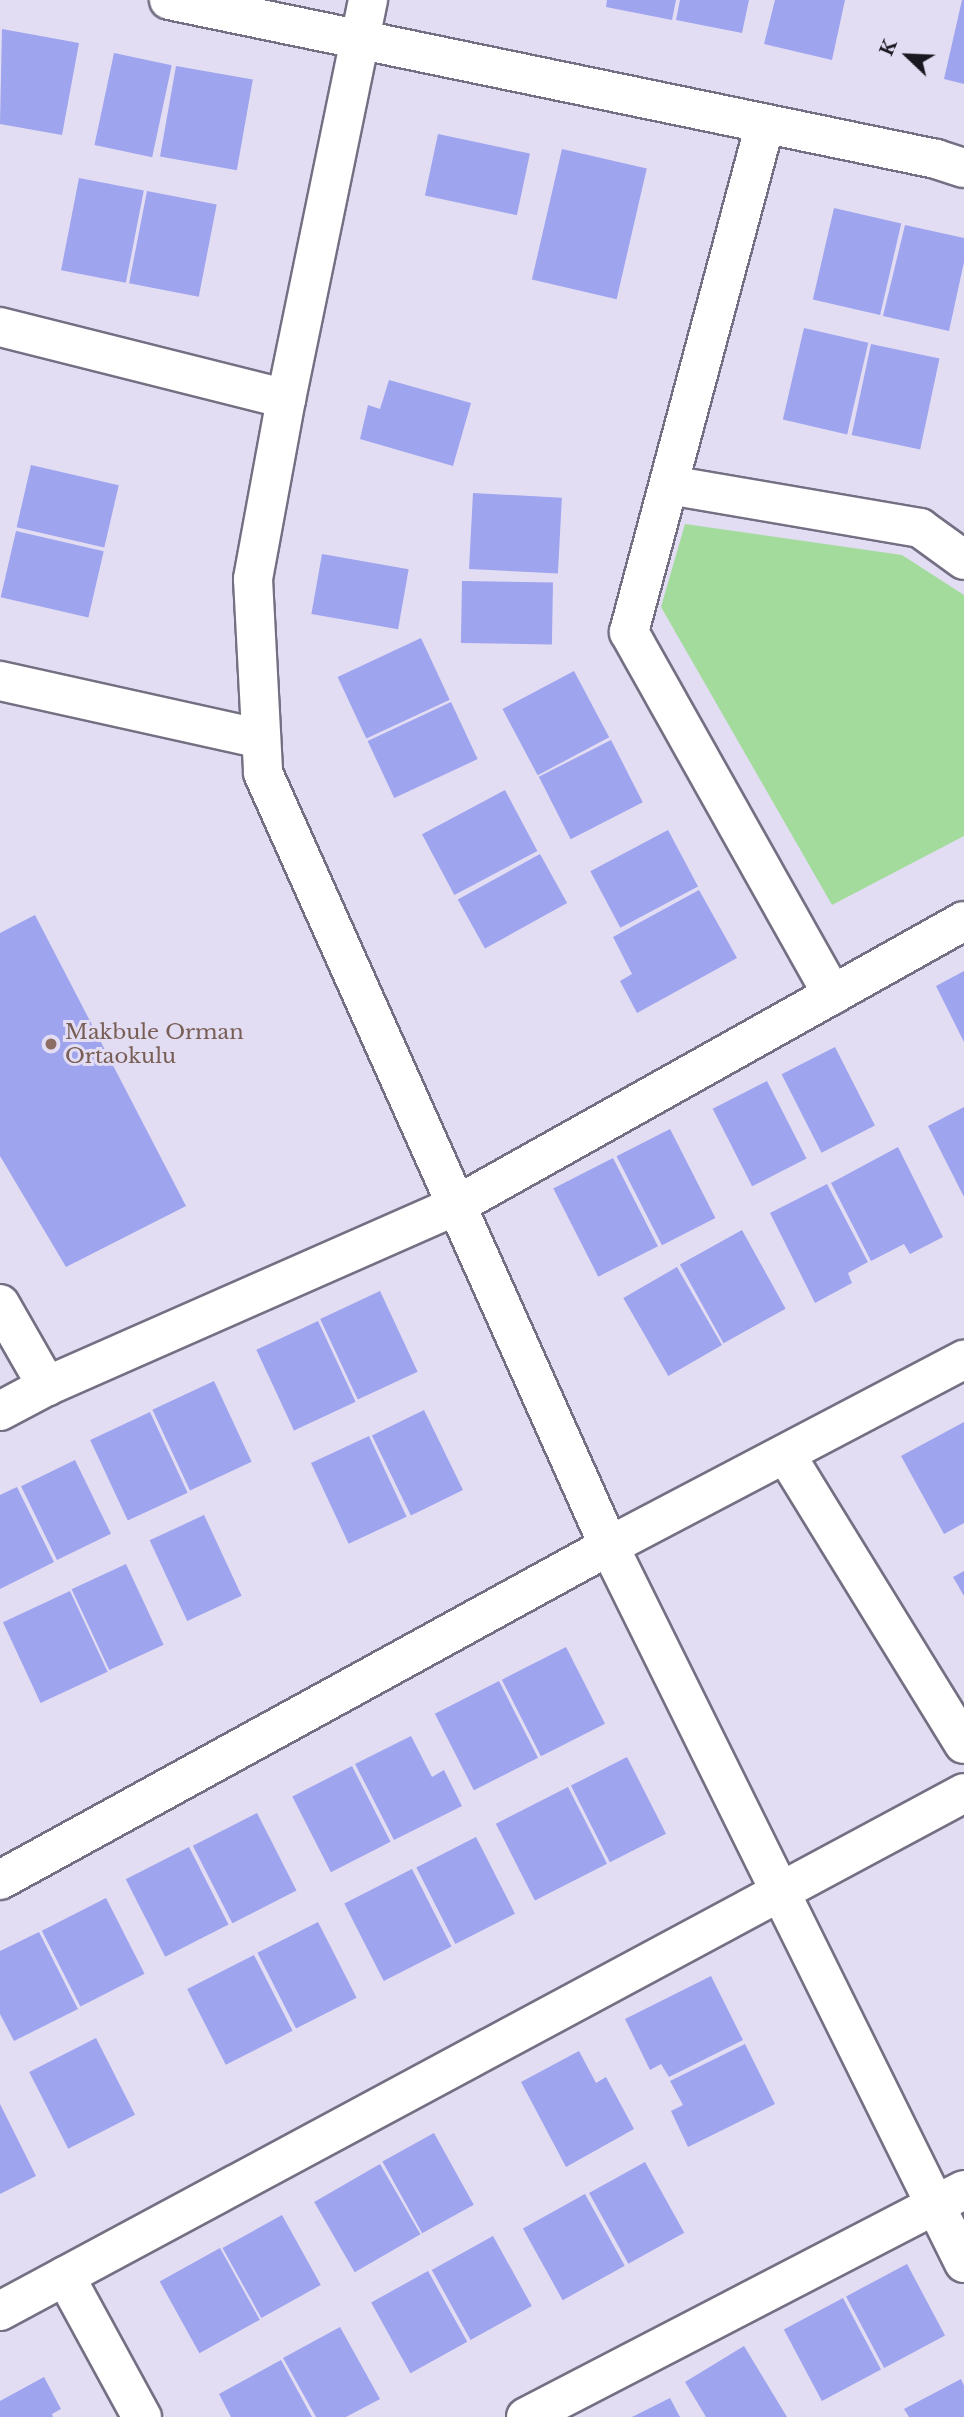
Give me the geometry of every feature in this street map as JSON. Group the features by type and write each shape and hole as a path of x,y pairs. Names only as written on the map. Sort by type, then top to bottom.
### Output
{"street":[{"path":"169,0 964,168"},
{"path":"368,0 286,398 253,579 263,773 609,1546 780,1892 950,2198 964,2263"},
{"path":"765,124 629,632 833,995"},
{"path":"0,327 286,398"},
{"path":"669,485 920,528 964,560"},
{"path":"0,681 261,739"},
{"path":"0,1411 47,1386 455,1206 964,922"},
{"path":"0,1304 47,1386"},
{"path":"0,1880 609,1546 964,1360"},
{"path":"786,1455 964,1744"},
{"path":"0,2311 964,1793"},
{"path":"526,2417 950,2198"},
{"path":"65,2276 142,2417"}],"green space":[{"path":"685,524 902,555 964,595 964,836 832,905 661,607"}],"building":[{"path":"607,0 676,0 672,20 606,7"},
{"path":"680,0 749,0 742,33 676,20"},
{"path":"775,0 845,0 832,60 764,44"},
{"path":"964,0 964,84 944,79"},
{"path":"2,29 79,43 62,135 0,124"},
{"path":"114,53 172,65 152,157 94,145"},
{"path":"176,66 253,80 237,170 160,157"},
{"path":"438,134 530,154 517,215 425,196"},
{"path":"562,149 647,169 617,299 532,280"},
{"path":"79,178 144,191 126,283 61,270"},
{"path":"147,191 217,205 199,297 129,283"},
{"path":"834,208 901,224 880,315 813,300"},
{"path":"905,225 964,238 964,262 949,331 883,316"},
{"path":"804,328 868,343 847,434 783,420"},
{"path":"871,344 939,359 920,450 852,435"},
{"path":"389,380 471,403 453,466 360,439 368,405 380,409"},
{"path":"31,465 119,485 104,548 17,527"},
{"path":"473,493 562,498 558,574 469,569"},
{"path":"16,531 104,551 88,618 1,597"},
{"path":"322,554 409,569 398,629 311,614"},
{"path":"462,581 553,583 552,645 461,643"},
{"path":"421,638 450,700 366,739 338,677"},
{"path":"574,671 609,737 538,775 502,709"},
{"path":"451,702 478,759 394,798 368,741"},
{"path":"611,740 643,802 571,839 539,777"},
{"path":"505,790 537,851 454,895 422,834"},
{"path":"668,830 698,887 620,928 590,871"},
{"path":"540,854 567,903 485,949 458,900"},
{"path":"699,890 737,958 637,1013 620,981 632,974 613,937"},
{"name":"Makbule Orman Ortaokulu","path":"35,915 186,1206 66,1267 0,1156 0,933"},
{"path":"964,971 964,1042 936,986"},
{"path":"835,1047 875,1125 821,1153 782,1074"},
{"path":"767,1081 806,1159 752,1186 713,1109"},
{"path":"964,1107 964,1197 928,1126"},
{"path":"670,1129 715,1218 662,1245 617,1156"},
{"path":"898,1147 943,1237 910,1254 904,1244 871,1261 831,1183"},
{"path":"613,1158 658,1246 598,1277 553,1188"},
{"path":"827,1184 868,1262 848,1273 852,1283 815,1303 770,1213"},
{"path":"742,1230 786,1309 724,1343 680,1264"},
{"path":"677,1267 722,1345 668,1376 623,1298"},
{"path":"380,1291 418,1372 358,1400 320,1319"},
{"path":"318,1321 356,1402 294,1430 256,1350"},
{"path":"214,1381 252,1462 190,1490 152,1410"},
{"path":"424,1410 463,1490 411,1515 372,1435"},
{"path":"150,1412 188,1493 128,1521 90,1440"},
{"path":"964,1422 964,1523 944,1534 901,1456"},
{"path":"369,1436 407,1517 349,1544 311,1463"},
{"path":"75,1460 111,1534 57,1560 21,1486"},
{"path":"17,1487 54,1562 0,1589 0,1495"},
{"path":"204,1515 242,1596 187,1621 150,1540"},
{"path":"126,1564 164,1645 109,1670 72,1589"},
{"path":"964,1571 964,1596 953,1577"},
{"path":"70,1591 108,1672 41,1703 3,1622"},
{"path":"566,1647 605,1724 541,1756 502,1680"},
{"path":"499,1681 538,1758 474,1790 435,1714"},
{"path":"411,1736 432,1777 444,1770 462,1806 394,1840 355,1764"},
{"path":"627,1757 666,1834 610,1862 571,1786"},
{"path":"352,1766 391,1842 331,1872 292,1796"},
{"path":"568,1787 607,1864 535,1900 496,1824"},
{"path":"257,1813 296,1891 232,1923 193,1846"},
{"path":"476,1837 515,1914 455,1944 416,1867"},
{"path":"189,1847 228,1925 165,1957 126,1879"},
{"path":"412,1869 451,1947 384,1981 344,1904"},
{"path":"106,1898 145,1974 80,2006 42,1931"},
{"path":"318,1922 357,1998 296,2029 257,1953"},
{"path":"39,1932 78,2009 14,2041 0,2014 0,1951"},
{"path":"254,1955 293,2031 226,2065 187,1989"},
{"path":"711,1976 743,2040 669,2077 661,2064 650,2070 625,2019"},
{"path":"96,2038 135,2115 68,2149 29,2072"},
{"path":"745,2044 775,2104 688,2147 671,2111 683,2105 670,2081"},
{"path":"579,2051 596,2083 606,2077 634,2129 566,2167 521,2082"},
{"path":"0,2104 36,2176 0,2194"},
{"path":"434,2133 474,2205 422,2233 382,2162"},
{"path":"645,2162 684,2233 628,2264 589,2193"},
{"path":"380,2164 420,2234 355,2272 314,2202"},
{"path":"585,2194 625,2266 563,2300 523,2228"},
{"path":"282,2215 321,2285 261,2318 223,2248"},
{"path":"493,2236 532,2306 471,2340 432,2270"},
{"path":"220,2248 260,2320 199,2353 160,2281"},
{"path":"907,2264 945,2336 884,2368 846,2296"},
{"path":"428,2271 467,2342 410,2373 371,2303"},
{"path":"843,2298 881,2370 822,2401 784,2329"},
{"path":"340,2327 380,2399 346,2417 316,2417 283,2358"},
{"path":"744,2346 787,2417 706,2417 685,2382"},
{"path":"281,2360 312,2417 231,2417 219,2394"},
{"path":"44,2377 61,2409 52,2414 53,2417 0,2417 0,2401"},
{"path":"961,2379 964,2386 964,2417 909,2417 904,2409"},
{"path":"670,2398 680,2417 632,2417"}],"place":[{"name":"Makbule Orman Ortaokulu","path":"51,1044"}]}
